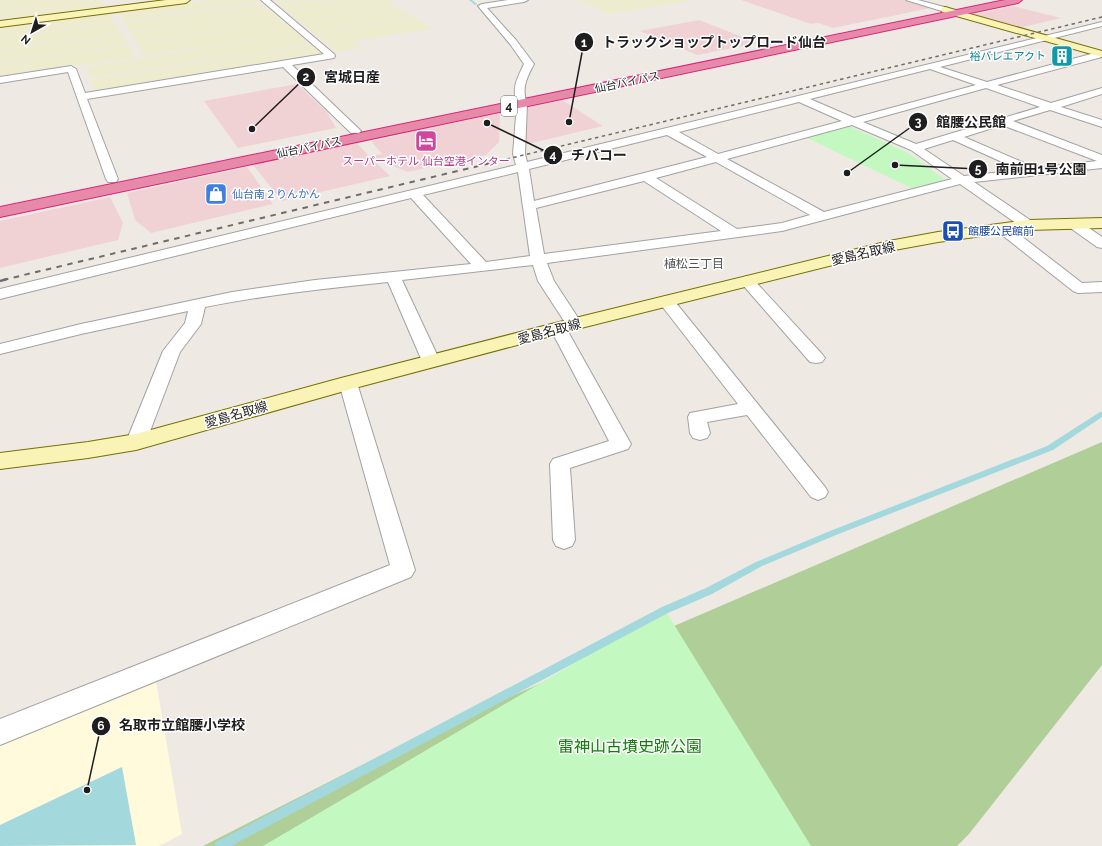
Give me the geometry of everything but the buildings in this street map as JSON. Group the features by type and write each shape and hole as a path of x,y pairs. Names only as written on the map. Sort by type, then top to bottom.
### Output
{"highway":[{"name":"仙台バイパス","path":"0,212 994,0"},
{"name":"仙台バイパス","path":"0,202 1018,0"}],"main road":[{"path":"0,24 186,0"},
{"path":"945,10 1102,54"},
{"name":"愛島名取線","path":"0,461 88,450 136,442 431,361 889,246 938,237 1028,225 1102,223"}],"street":[{"path":"82,97 331,56 265,0"},
{"path":"524,0 482,6 495,23 520,48 529,64 520,82 519,149 538,259 566,326 622,444 560,464 564,540"},
{"path":"910,0 945,10"},
{"path":"0,294 1101,25"},
{"path":"529,206 646,177 1102,54"},
{"path":"285,63 355,131"},
{"path":"932,67 1102,124"},
{"path":"0,80 71,69 112,179"},
{"path":"915,148 1102,91"},
{"path":"801,99 915,148 1028,225"},
{"path":"1002,121 1102,159"},
{"path":"669,131 821,216"},
{"path":"953,136 1034,172"},
{"path":"0,349 198,303 315,285 482,267 782,227 961,180 1102,164"},
{"path":"646,177 734,233"},
{"path":"414,193 482,267"},
{"path":"1074,224 1102,244"},
{"path":"1002,228 1078,288 1102,287"},
{"path":"393,276 431,361"},
{"path":"748,281 816,358"},
{"path":"666,301 818,492"},
{"path":"136,442 172,351 193,324 198,303"},
{"path":"0,732 403,570 348,383"},
{"path":"700,433 697,417 752,408"}],"shaded area":[{"path":"0,0 91,0 0,11"},
{"path":"101,0 105,6 0,19 0,12"},
{"path":"213,0 258,0 260,2 123,21 118,12"},
{"path":"272,0 378,0 287,12 277,4 280,4 279,2"},
{"path":"387,0 397,6 298,21 289,13"},
{"path":"577,0 695,0 610,14"},
{"path":"741,0 903,0 931,8 833,28 818,23 811,24"},
{"path":"260,4 273,13 130,32 124,22"},
{"path":"1013,6 1061,18 1019,28 971,15"},
{"path":"398,7 415,17 315,33 298,21"},
{"path":"273,13 283,21 281,22 282,23 137,43 130,33"},
{"path":"109,14 114,22 0,38 0,28"},
{"path":"416,18 433,29 354,41 362,48 336,52 314,34"},
{"path":"699,20 758,43 697,55 640,31"},
{"path":"115,23 121,33 0,50 0,39"},
{"path":"282,23 286,24 297,33 144,55 137,44"},
{"path":"297,33 308,42 305,43 306,45 90,78 86,67"},
{"path":"122,34 128,44 0,63 0,51"},
{"path":"129,45 136,57 0,77 0,64"},
{"path":"312,45 322,54 95,90 91,80"},
{"path":"297,84 327,112 336,128 238,148 204,101"},
{"path":"562,100 603,126 524,145 525,108"},
{"path":"500,113 499,142 486,155 408,172 390,165 385,158 374,161 390,176 282,201 253,165 357,143 369,156 382,154 371,141"},
{"path":"247,167 273,204 151,233 135,220 127,193"},
{"path":"110,197 123,223 118,240 0,268 0,221"},
{"path":"156,681 182,834 159,846 0,846 0,746"}],"green space":[{"path":"842,126 851,127 908,153 943,178 943,181 911,188 805,137"},
{"path":"1102,442 1102,665 969,834 957,846 203,846 423,734"},
{"name":"雷神山古墳史跡公園","path":"665,610 811,846 263,846"}],"water":[{"path":"122,767 136,845 0,846 0,825"}],"waterway":[{"path":"470,0 476,4"},
{"path":"220,846 665,610 709,591 759,564 833,533 1050,448 1102,414"}],"railway":[{"path":"486,164 1102,17"},
{"path":"6,279 491,163"},
{"path":"0,281 6,279"}],"place":[{"name":"裕バレエアクト","path":"1062,56"},
{"name":"トラックショップトップロード仙台","path":"569,122"},
{"name":"チバコー","path":"487,123"},
{"name":"宮城日産","path":"252,129"},
{"name":"スーパーホテル 仙台空港インター","path":"426,141"},
{"name":"南前田1号公園","path":"895,165"},
{"name":"館腰公民館","path":"847,173"},
{"name":"仙台南２りんかん","path":"216,194"},
{"name":"館腰公民館前","path":"953,231"},
{"name":"名取市立館腰小学校","path":"87,790"}],"district":[{"name":"植松三丁目","path":"694,264"}]}
